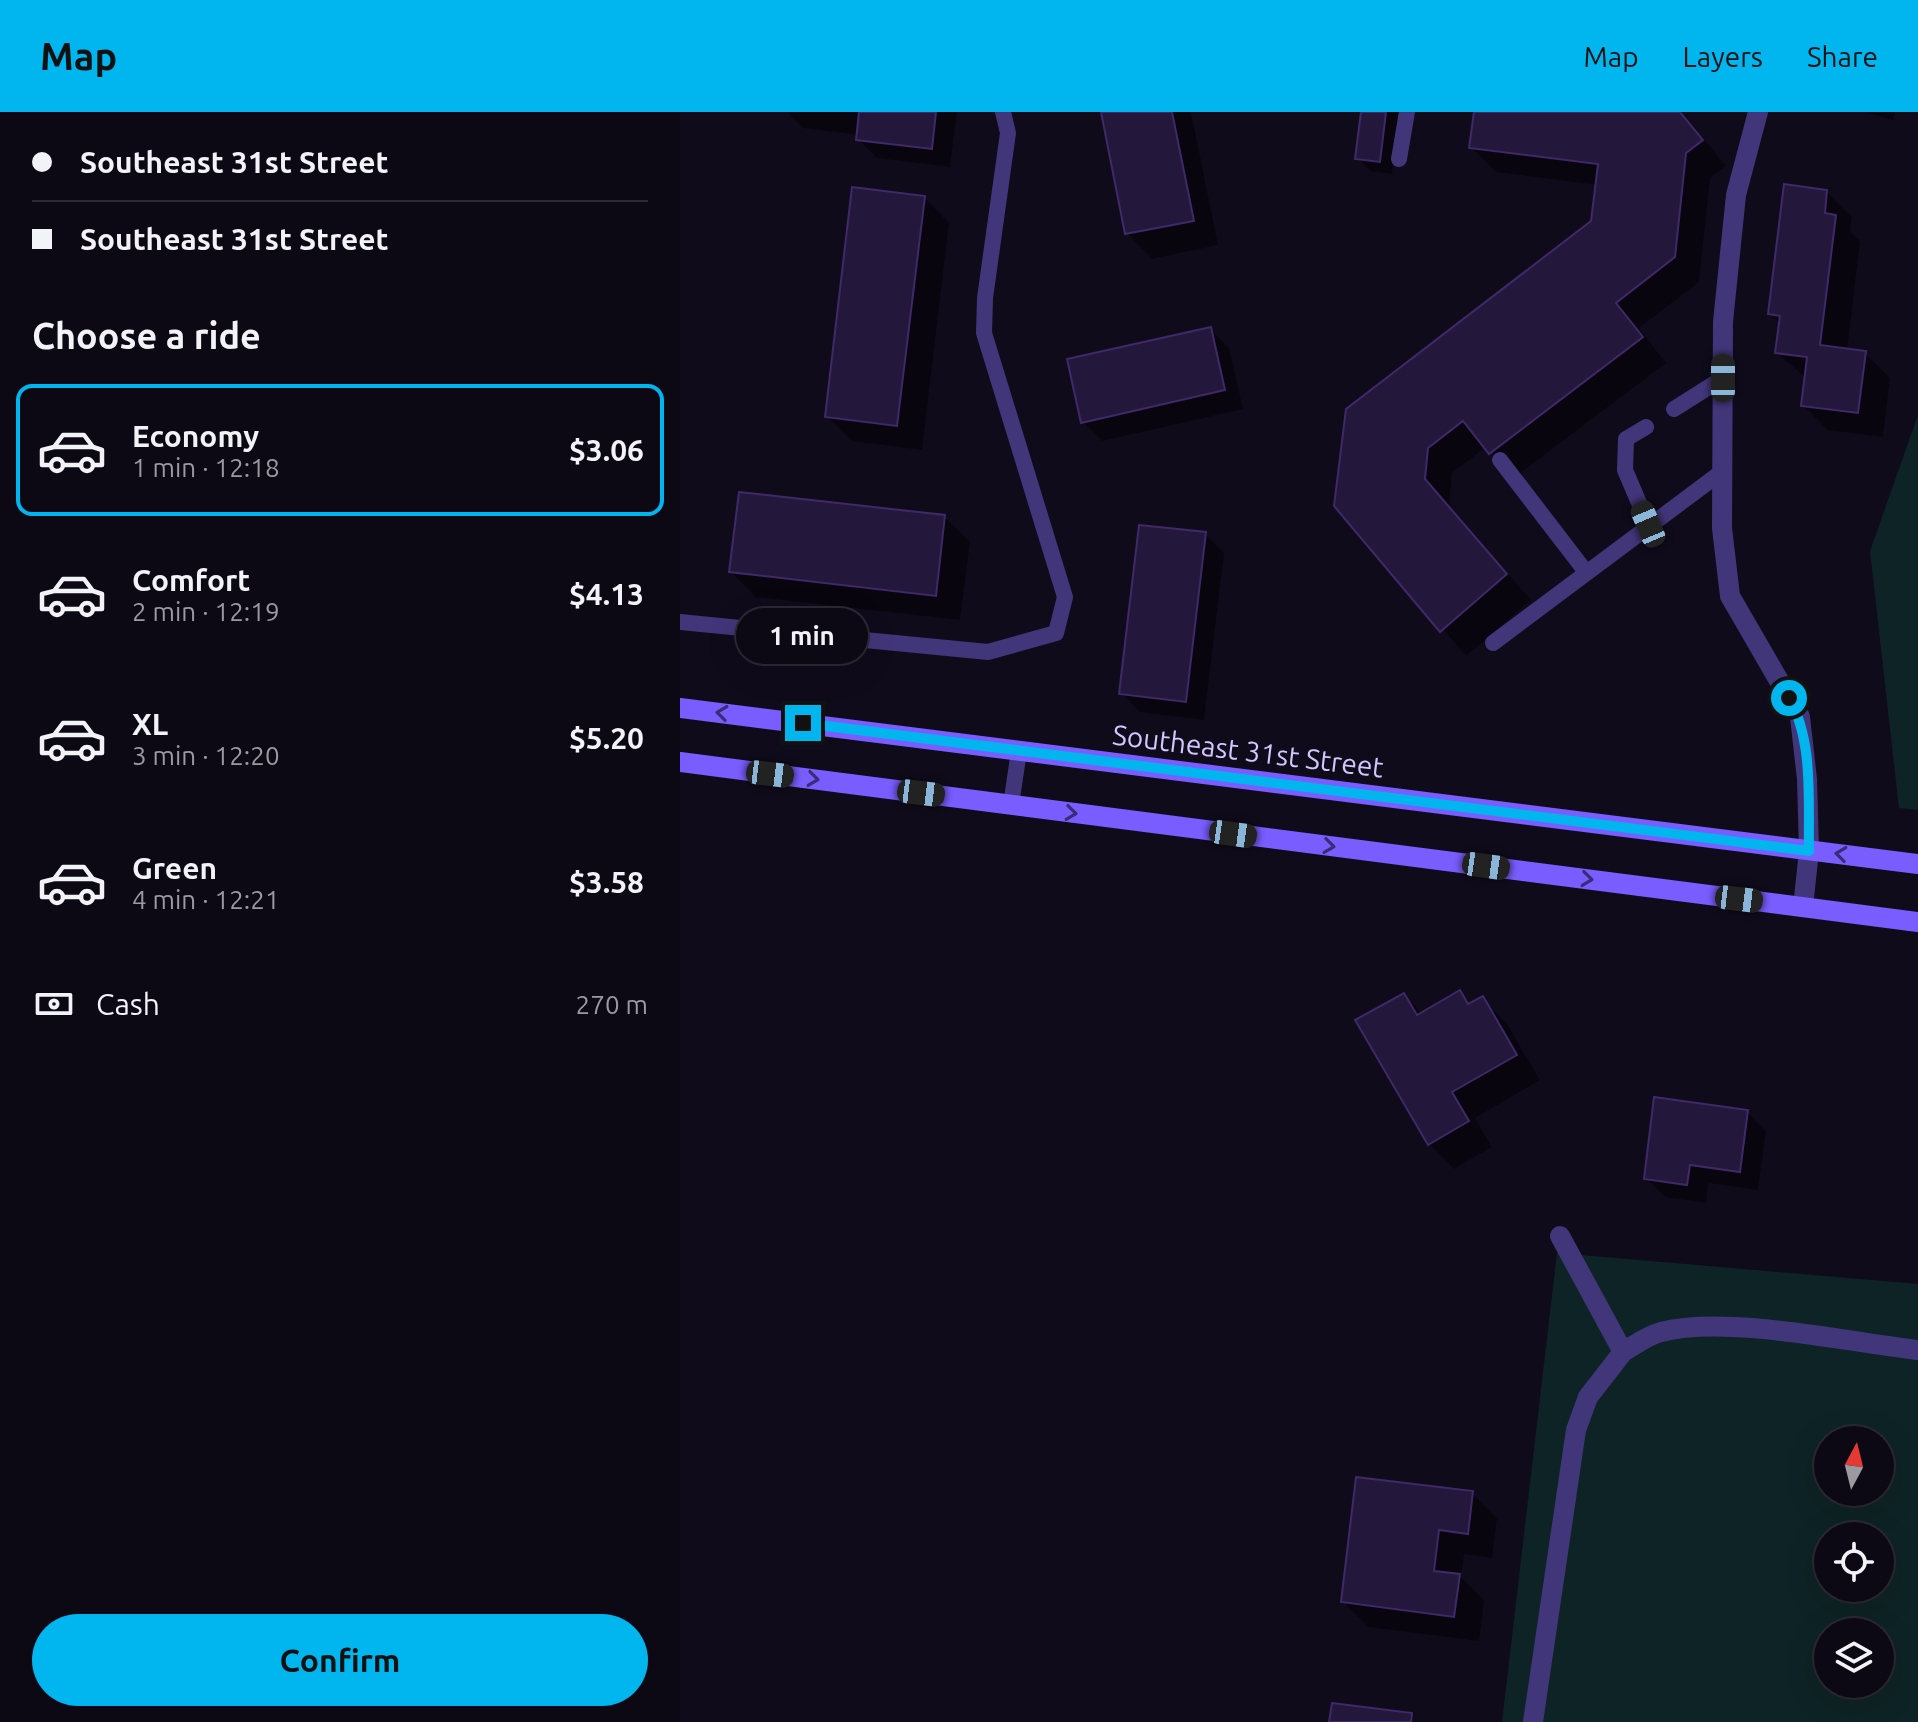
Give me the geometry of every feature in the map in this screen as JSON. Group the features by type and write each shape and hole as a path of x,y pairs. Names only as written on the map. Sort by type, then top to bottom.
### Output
{"main road":[{"name":"Southeast 31st Street","path":"680,708 1918,864"},
{"path":"680,762 1918,922"}],"street":[{"path":"1758,112 1736,195 1723,322 1722,528 1730,596 1800,717 1807,779 1809,851 1803,907"},
{"path":"1560,1236 1623,1352"},
{"path":"1533,1722 1576,1430 1588,1397 1623,1352 1659,1332 1695,1327 1742,1328 1918,1350"}],"lane":[{"path":"680,622 988,652 1056,633 1065,597 984,333 985,298 1008,133 1003,112"},
{"path":"1399,159 1407,112"},
{"path":"1674,409 1723,378"},
{"path":"1646,427 1626,439 1625,470 1648,524"},
{"path":"1500,460 1586,572"},
{"path":"1493,643 1648,524 1723,471"},
{"path":"1011,805 1019,751"}],"green space":[{"path":"1918,415 1918,810 1899,808 1870,551"},
{"path":"1557,1253 1918,1284 1918,1722 1502,1722"}],"building":[{"path":"859,112 936,112 932,149 856,140"},
{"path":"1101,112 1172,112 1194,221 1125,234"},
{"path":"1361,112 1386,112 1380,162 1355,159"},
{"path":"1474,112 1680,112 1703,140 1686,153 1675,257 1616,303 1643,337 1489,454 1463,421 1428,448 1425,479 1507,574 1440,632 1334,506 1346,409 1591,221 1598,164 1469,148"},
{"path":"1784,184 1827,190 1825,213 1836,215 1820,345 1866,351 1858,413 1801,406 1807,357 1775,353 1780,316 1768,314"},
{"path":"852,187 925,196 897,426 825,417"},
{"path":"1211,327 1225,390 1081,423 1067,359"},
{"path":"739,492 945,515 936,596 729,572"},
{"path":"1139,525 1206,532 1186,702 1119,694"},
{"path":"1460,990 1468,1004 1483,996 1517,1055 1452,1092 1469,1121 1428,1145 1355,1020 1404,993 1417,1015"},
{"path":"1654,1097 1748,1110 1740,1172 1690,1165 1687,1185 1644,1179"},
{"path":"1356,1477 1473,1491 1468,1534 1439,1530 1434,1571 1460,1574 1454,1617 1341,1602"},
{"path":"1332,1703 1412,1713 1411,1722 1329,1722"}],"route":[{"path":"803,723 1809,851 1807,779 1800,717 1789,698"}]}
